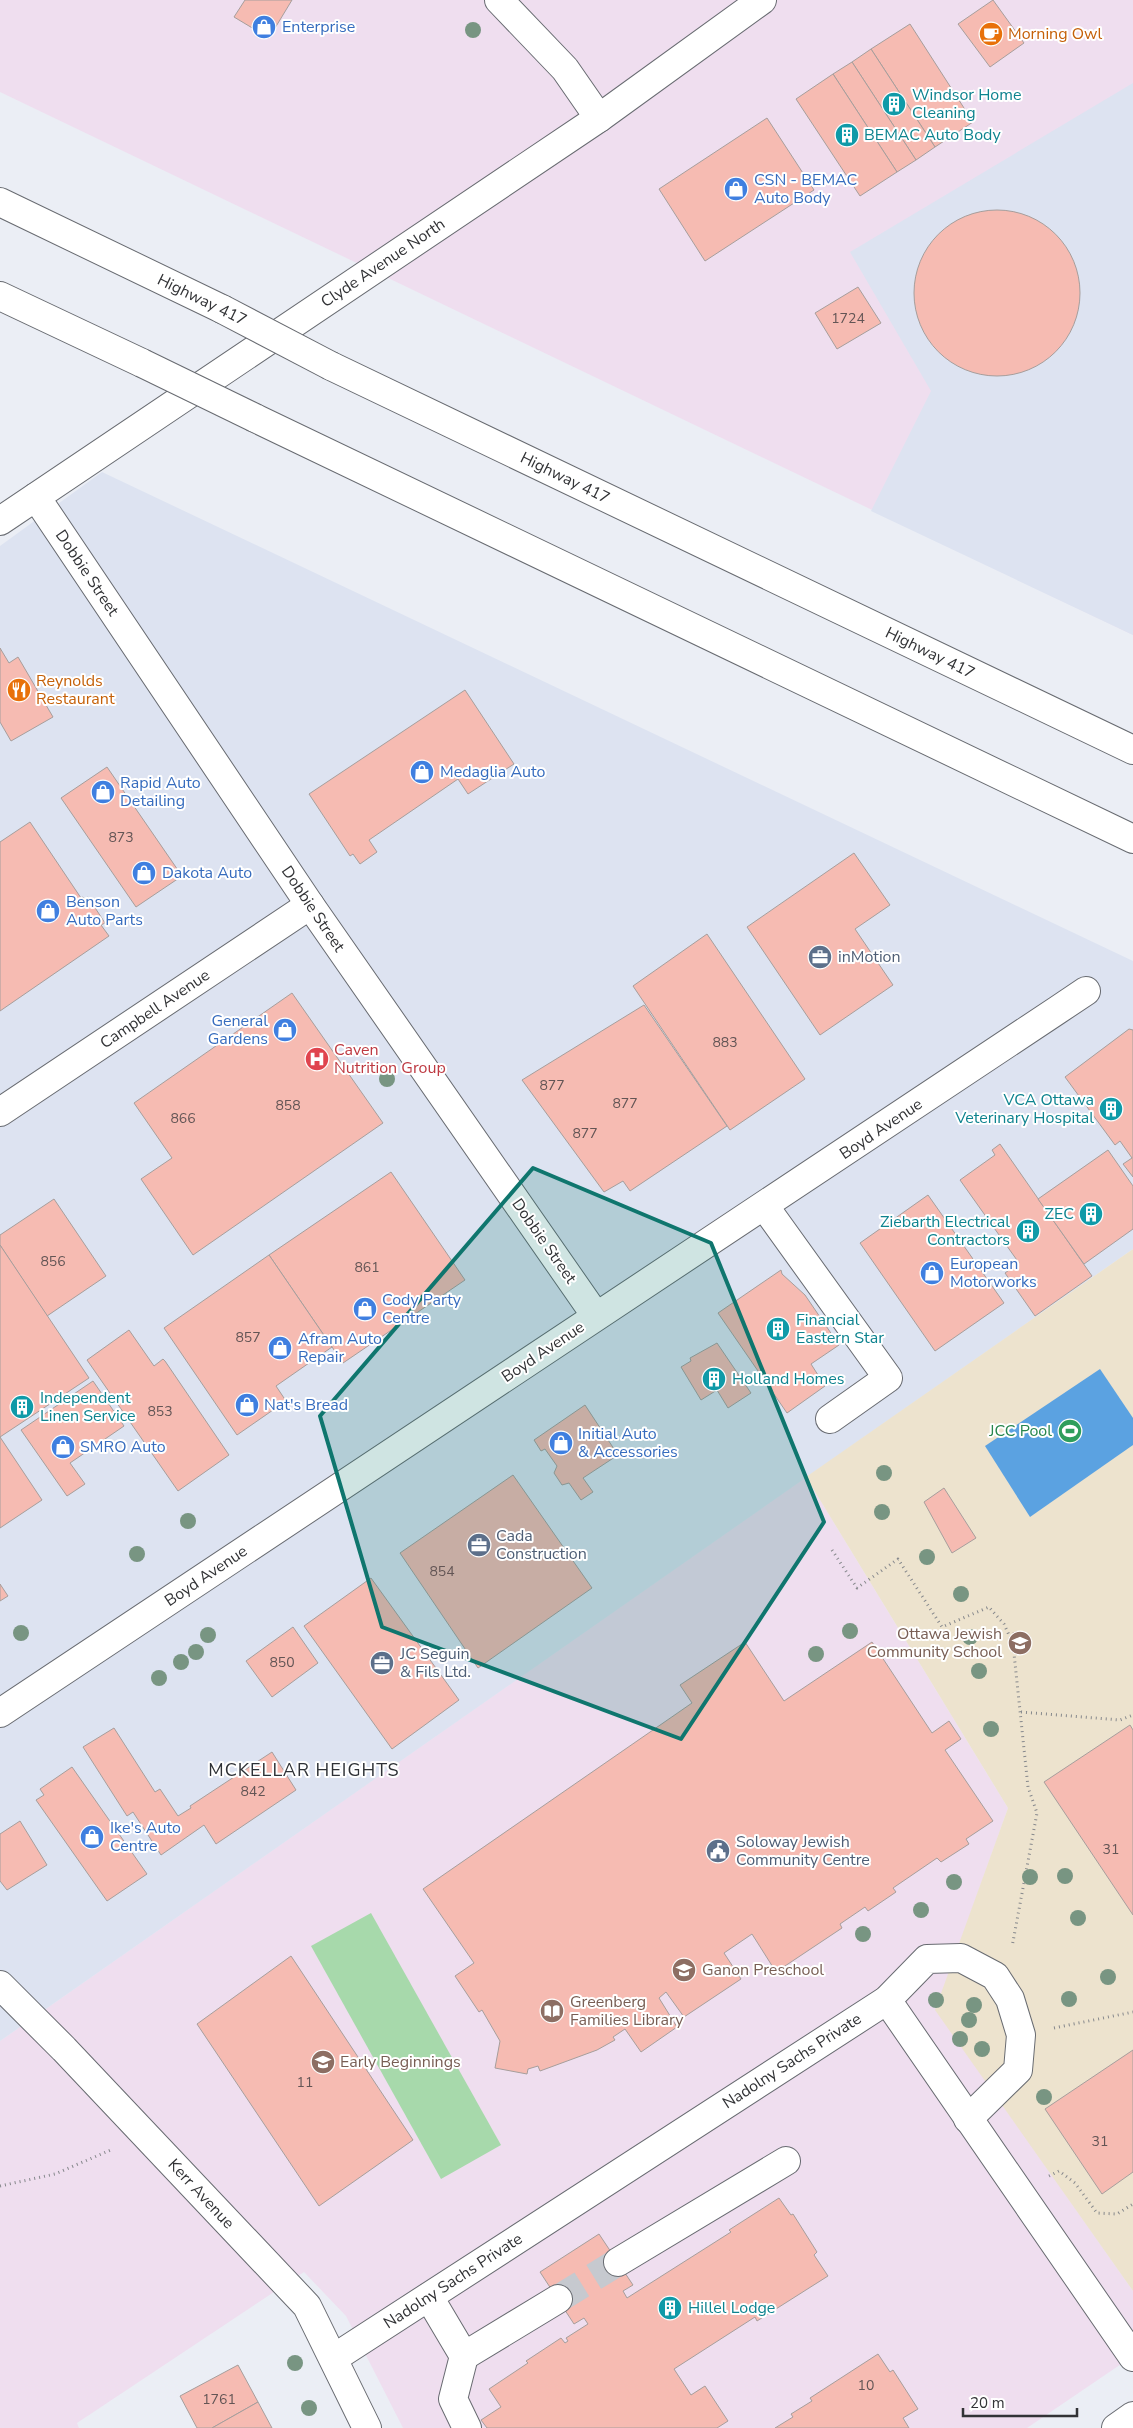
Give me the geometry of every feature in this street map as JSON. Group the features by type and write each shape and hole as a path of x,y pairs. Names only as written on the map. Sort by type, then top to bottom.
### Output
{"main road":[{"path":"499,0 565,69 598,118"},
{"name":"Clyde Avenue North","path":"0,521 598,118 762,0"},
{"name":"Highway 417","path":"0,202 222,309 331,366 1133,750"},
{"path":"0,296 1133,838"},
{"name":"Dobbie Street","path":"36,497 310,905 596,1316"},
{"name":"Campbell Avenue","path":"0,1112 310,905"},
{"name":"Boyd Avenue","path":"0,1713 596,1316 765,1207 1086,991"},
{"path":"765,1207 888,1378 830,1419"},
{"name":"Nadolny Sachs Private","path":"334,2358 888,2000 927,1959 961,1958 995,1976"},
{"path":"968,2119 1018,2070 1022,2035 1010,1999 995,1976"},
{"name":"Kerr Avenue","path":"0,1985 137,2126 307,2306 367,2428"},
{"path":"888,2000 1133,2357"},
{"path":"618,2262 786,2161"},
{"path":"429,2297 464,2356"},
{"path":"467,2428 453,2399 464,2356 558,2299"},
{"path":"1116,2428 1133,2416"}],"path":[{"path":"832,1550 857,1588 898,1559 942,1627 988,1607 1004,1624 1012,1644 1028,1787 1037,1813 1011,1952 995,1976"},
{"path":"1020,1712 1120,1720 1133,1715"},
{"path":"1022,2035 1133,2012"},
{"path":"0,2186 55,2174 109,2152 137,2126"},
{"path":"1049,2177 1059,2171 1075,2183 1097,2213 1117,2214 1133,2204"}],"highlighted area":[{"path":"533,1168 711,1243 824,1522 681,1739 382,1627 320,1416"}],"shaded area":[{"path":"0,0 1133,0 1133,635 0,92"},
{"path":"1133,83 1133,635 871,511 931,391 850,252"},
{"path":"102,472 1133,961 1133,1249 0,2041 0,546"},
{"name":"Ottawa Jewish Community School","path":"1133,1249 1133,2291 935,2010 1008,1808 806,1477"},
{"name":"Soloway Jewish Community Centre","path":"806,1477 1008,1808 936,2010 1133,2291 1133,2356 1027,2428 403,2428 346,2316 304,2272 77,2423 79,2428 0,2428 0,2041"}],"green space":[{"path":"371,1913 501,2145 441,2179 311,1946"}],"water":[{"name":"JCC Pool","path":"1100,1369 1133,1418 1133,1445 1030,1517 985,1446"}],"building":[{"name":"Enterprise","path":"245,0 292,0 269,38 234,17"},
{"name":"Morning Owl","path":"993,0 1024,43 990,67 958,24"},
{"path":"910,24 973,122 935,147 871,49"},
{"name":"Windsor Home Cleaning","path":"871,49 935,147 916,160 852,62"},
{"path":"852,62 916,160 897,172 833,74"},
{"name":"BEMAC Auto Body","path":"833,74 897,172 860,196 796,99"},
{"name":"CSN - BEMAC Auto Body","path":"767,118 814,190 705,261 659,189"},
{"path":"1005,210 1029,216 1056,234 1074,261 1079,277 1079,309 1074,325 1056,352 1043,362 1021,373 989,376 965,370 944,357 933,346 917,317 914,285 920,261 933,240 944,229 973,213"},
{"path":"858,287 881,323 837,349 815,313"},
{"name":"Reynolds Restaurant","path":"0,648 9,663 18,657 53,717 11,741 0,722"},
{"name":"Medaglia Auto","path":"465,690 514,764 468,794 458,779 369,840 377,852 360,864 353,854 350,856 309,794"},
{"path":"107,767 182,876 136,907 61,798"},
{"name":"Benson Auto Parts","path":"30,822 81,898 85,899 88,897 105,923 101,925 109,936 0,1011 0,842"},
{"name":"inMotion","path":"854,853 890,905 855,929 893,985 820,1035 747,927"},
{"path":"707,934 805,1079 730,1130 633,986"},
{"path":"292,993 383,1123 193,1255 141,1179 172,1158 134,1103"},
{"path":"644,1005 727,1126 630,1191 623,1181 604,1192 522,1080"},
{"name":"VCA Ottawa Veterinary Hospital","path":"1129,1029 1133,1030 1133,1177 1123,1164 1132,1158 1120,1141 1115,1145 1065,1077"},
{"name":"Ziebarth Electrical Contractors","path":"1000,1144 1092,1276 1035,1316 1005,1273 1019,1263 960,1180 995,1155 992,1150"},
{"name":"ZEC","path":"1108,1150 1133,1186 1133,1229 1084,1264 1038,1199"},
{"path":"391,1172 465,1280 343,1363 269,1255"},
{"name":"European Motorworks","path":"928,1195 1004,1303 935,1351 860,1243"},
{"path":"54,1199 106,1276 47,1316 0,1245 0,1235"},
{"name":"Independent Linen Service","path":"0,1245 89,1378 0,1437"},
{"path":"269,1255 332,1347 276,1386 286,1401 237,1435 164,1328"},
{"name":"Financial Eastern Star","path":"781,1270 782,1274 805,1295 839,1345 811,1364 825,1386 787,1413 718,1313"},
{"path":"129,1330 154,1366 163,1359 165,1361 229,1455 178,1491 87,1360"},
{"name":"Holland Homes","path":"717,1343 751,1393 728,1408 717,1390 701,1400 681,1367 691,1361 690,1358"},
{"name":"SMRO Auto","path":"93,1381 124,1426 70,1463 85,1484 67,1496 21,1430"},
{"path":"585,1405 618,1455 583,1478 593,1492 581,1500 569,1483 562,1485 554,1473 557,1466 545,1449 541,1451 534,1440"},
{"path":"0,1437 42,1500 0,1528"},
{"path":"513,1475 592,1588 478,1668 400,1553"},
{"path":"944,1488 976,1538 952,1553 924,1502"},
{"name":"JC Seguin & Fils Ltd.","path":"371,1578 459,1700 392,1749 304,1626"},
{"path":"0,1584 8,1596 0,1601"},
{"path":"293,1627 318,1663 272,1697 246,1661"},
{"name":"Soloway Jewish Community Centre","path":"745,1642 784,1701 872,1642 932,1733 949,1721 961,1739 945,1750 993,1821 966,1839 969,1844 941,1862 937,1858 893,1888 896,1892 868,1911 865,1907 840,1924 842,1928 776,1972 752,1934 724,1953 741,1979 684,2017 666,1992 659,1998 677,2027 641,2052 625,2029 613,2037 615,2040 597,2050 540,2071 538,2066 528,2069 527,2074 495,2068 500,2041 482,2010 479,2012 455,1976 474,1963 423,1889 692,1703 680,1685"},
{"path":"1130,1725 1133,1730 1133,1915 1044,1782"},
{"path":"114,1728 155,1792 160,1789 178,1816 191,1808 190,1806 272,1752 296,1790 216,1844 204,1825 161,1855 133,1812 127,1816 83,1747"},
{"name":"Ike's Auto Centre","path":"72,1767 147,1874 107,1901 36,1800 44,1795 40,1789"},
{"path":"20,1821 47,1865 7,1890 0,1881 0,1834"},
{"path":"291,1956 413,2140 319,2206 197,2024"},
{"path":"1133,2050 1133,2172 1102,2194 1045,2109"},
{"name":"Hillel Lodge","path":"779,2198 791,2215 793,2214 817,2252 814,2255 828,2276 757,2321 755,2317 674,2369 691,2395 705,2386 728,2421 717,2428 487,2428 481,2420 501,2407 489,2389 561,2338 565,2343 568,2341 566,2338 588,2324 584,2318 574,2324 540,2272 599,2234 633,2285 623,2291 627,2298 731,2232 729,2230"},
{"path":"878,2354 890,2372 893,2370 918,2409 903,2418 909,2428 775,2428 793,2417 791,2414 812,2401 810,2398"},
{"path":"238,2365 258,2402 212,2428 197,2428 180,2396"},
{"path":"258,2402 272,2428 212,2428"}],"tunnel":[{"path":"558,2299 618,2262"}],"place":[{"name":"Enterprise","path":"264,27"},
{"name":"Morning Owl","path":"991,34"},
{"name":"Windsor Home Cleaning","path":"894,104"},
{"name":"BEMAC Auto Body","path":"847,135"},
{"name":"CSN - BEMAC Auto Body","path":"736,189"},
{"name":"Reynolds Restaurant","path":"19,690"},
{"name":"Medaglia Auto","path":"422,772"},
{"name":"Rapid Auto Detailing","path":"103,792"},
{"name":"Dakota Auto","path":"144,873"},
{"name":"Benson Auto Parts","path":"48,911"},
{"name":"inMotion","path":"820,957"},
{"name":"General Gardens","path":"285,1030"},
{"name":"Caven Nutrition Group","path":"317,1059"},
{"name":"VCA Ottawa Veterinary Hospital","path":"1111,1109"},
{"name":"ZEC","path":"1091,1214"},
{"name":"Ziebarth Electrical Contractors","path":"1028,1231"},
{"name":"European Motorworks","path":"932,1273"},
{"name":"Cody Party Centre","path":"365,1309"},
{"name":"Financial Eastern Star","path":"778,1329"},
{"name":"Afram Auto Repair","path":"280,1348"},
{"name":"Holland Homes","path":"714,1379"},
{"name":"Nat's Bread","path":"247,1405"},
{"name":"Independent Linen Service","path":"22,1407"},
{"name":"JCC Pool","path":"1070,1431"},
{"name":"Initial Auto & Accessories","path":"561,1443"},
{"name":"SMRO Auto","path":"63,1447"},
{"name":"Cada Construction","path":"479,1545"},
{"name":"Ottawa Jewish Community School","path":"1020,1643"},
{"name":"JC Seguin & Fils Ltd.","path":"382,1663"},
{"name":"Ike's Auto Centre","path":"92,1837"},
{"name":"Soloway Jewish Community Centre","path":"718,1851"},
{"name":"Ganon Preschool","path":"684,1970"},
{"name":"Greenberg Families Library","path":"552,2011"},
{"name":"Early Beginnings","path":"323,2062"},
{"name":"Hillel Lodge","path":"670,2308"}],"district":[{"name":"MCKELLAR HEIGHTS","path":"304,1770"}]}
